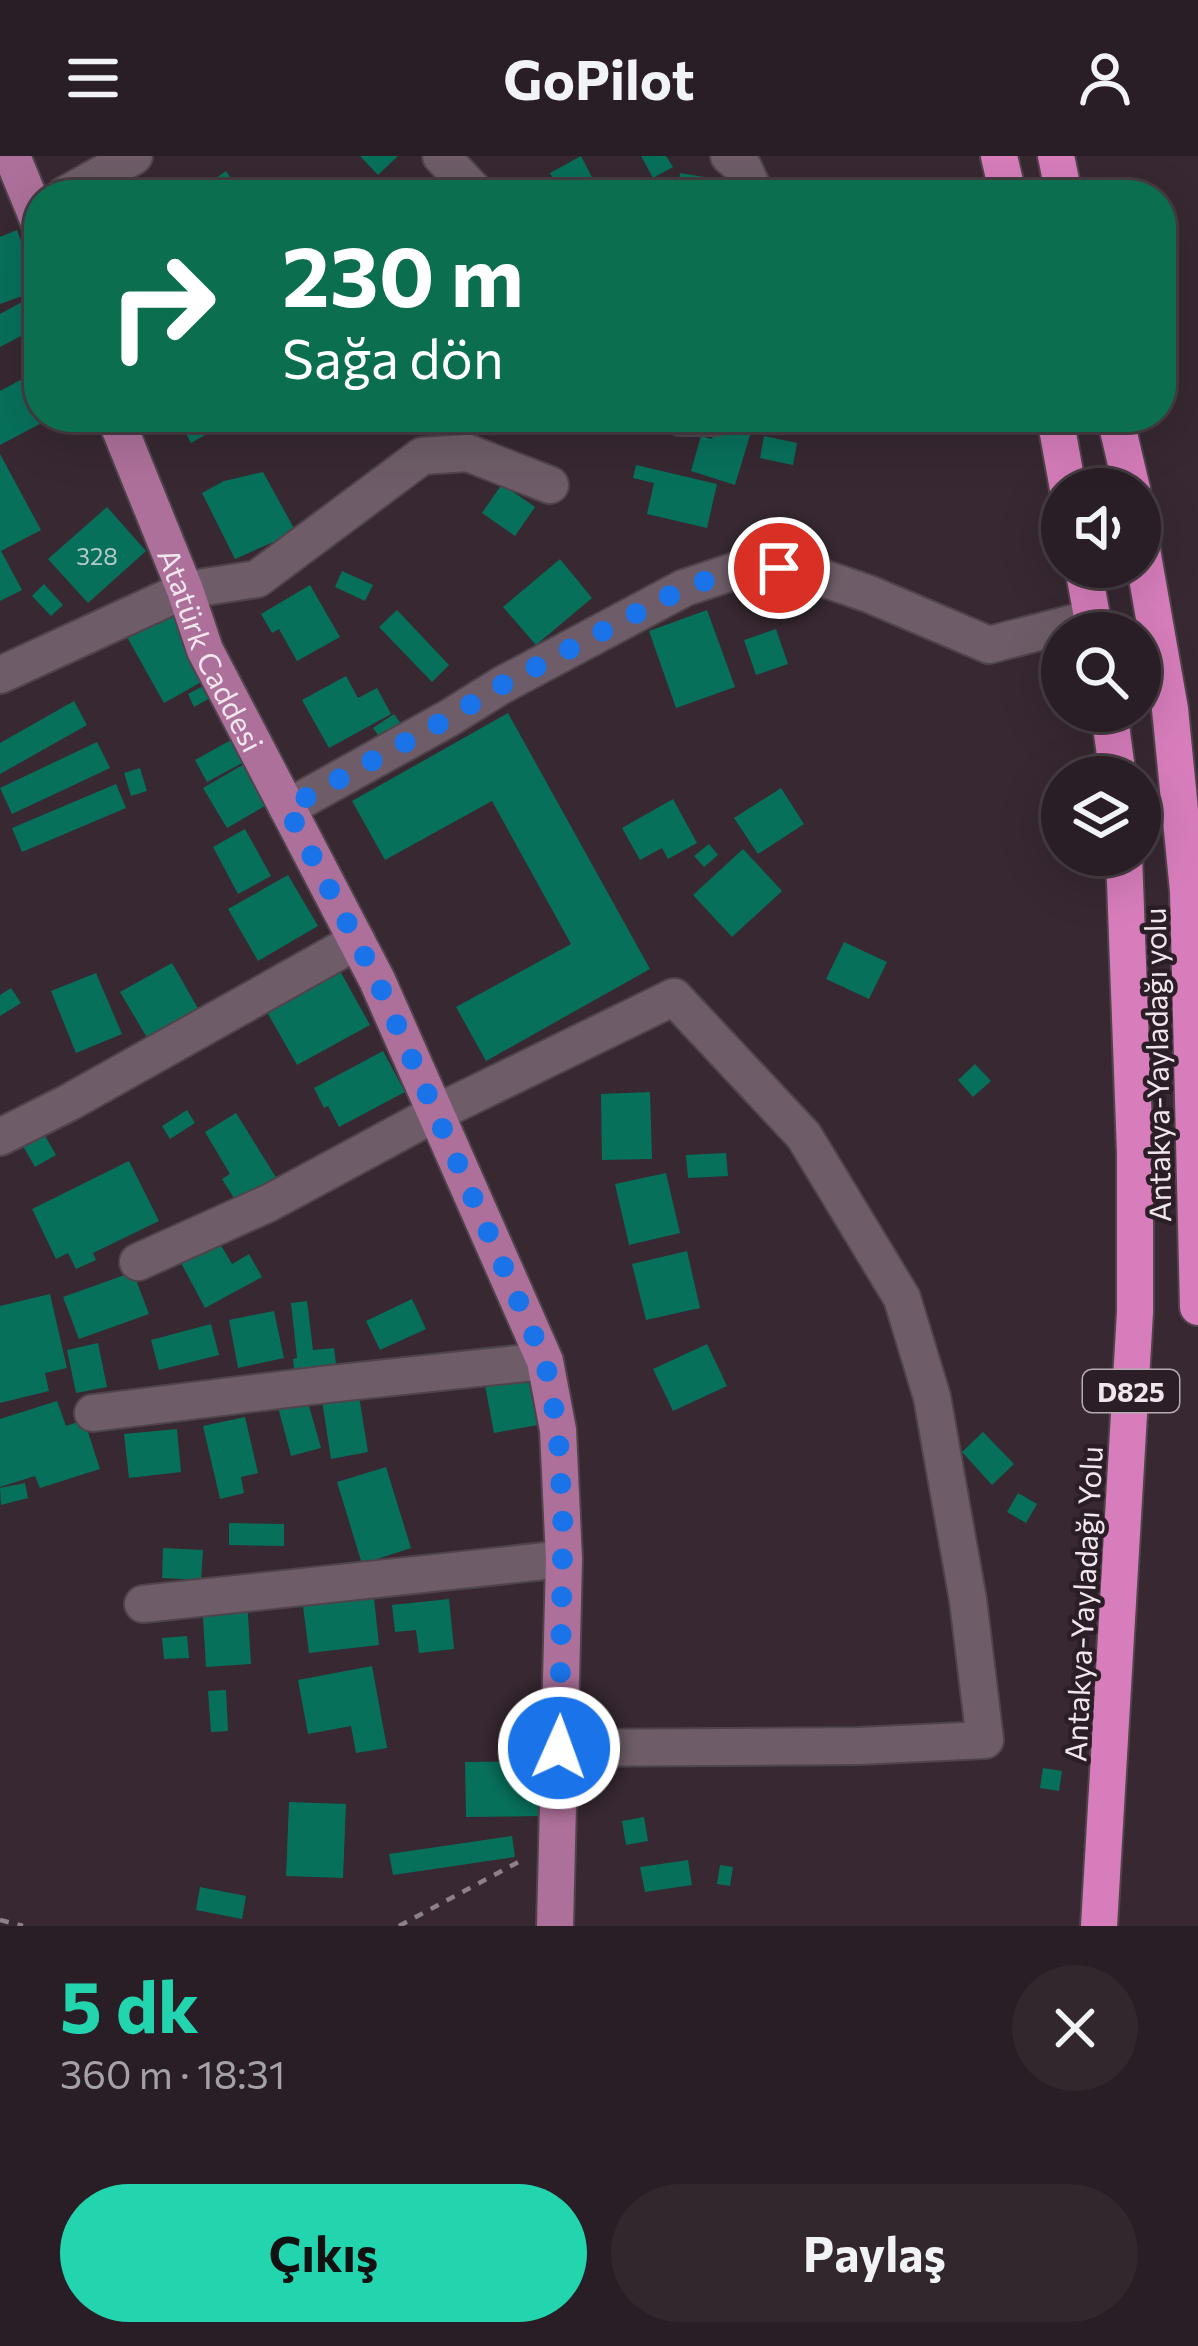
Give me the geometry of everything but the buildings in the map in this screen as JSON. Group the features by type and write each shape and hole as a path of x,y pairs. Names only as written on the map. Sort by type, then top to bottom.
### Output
{"highway":[{"path":"1057,432 1064,468"},
{"path":"1119,432 1127,468"},
{"name":"Antakya-Yayladağı yolu","path":"1149,588 1170,709 1187,891 1198,1307"},
{"name":"Antakya-Yayladağı Yolu","path":"1099,1926 1135,1312 1135,1153 1125,876"}],"main road":[{"name":"Atatürk Caddesi","path":"121,432 205,650 377,980 545,1361 558,1430 564,1558 555,1917"}],"street":[{"path":"441,156 464,180"},
{"path":"729,156 743,167 749,180"},
{"path":"0,675 185,590 257,579 422,456 468,453 550,485"},
{"path":"287,808 514,678 684,588 753,565 805,572 989,645 1041,635"},
{"path":"0,1137 357,941"},
{"path":"138,1262 269,1203 434,1114 674,997 804,1136 902,1298 932,1397 968,1600 985,1740 859,1746 559,1748"},
{"path":"93,1413 545,1361"},
{"path":"143,1604 564,1558"}],"path":[{"path":"399,1926 500,1874 557,1838"},
{"path":"0,1920 23,1926"}],"route":[{"path":"559,1748 563,1526 558,1430 545,1361 377,980 287,808 684,588 753,565 779,568"}]}
